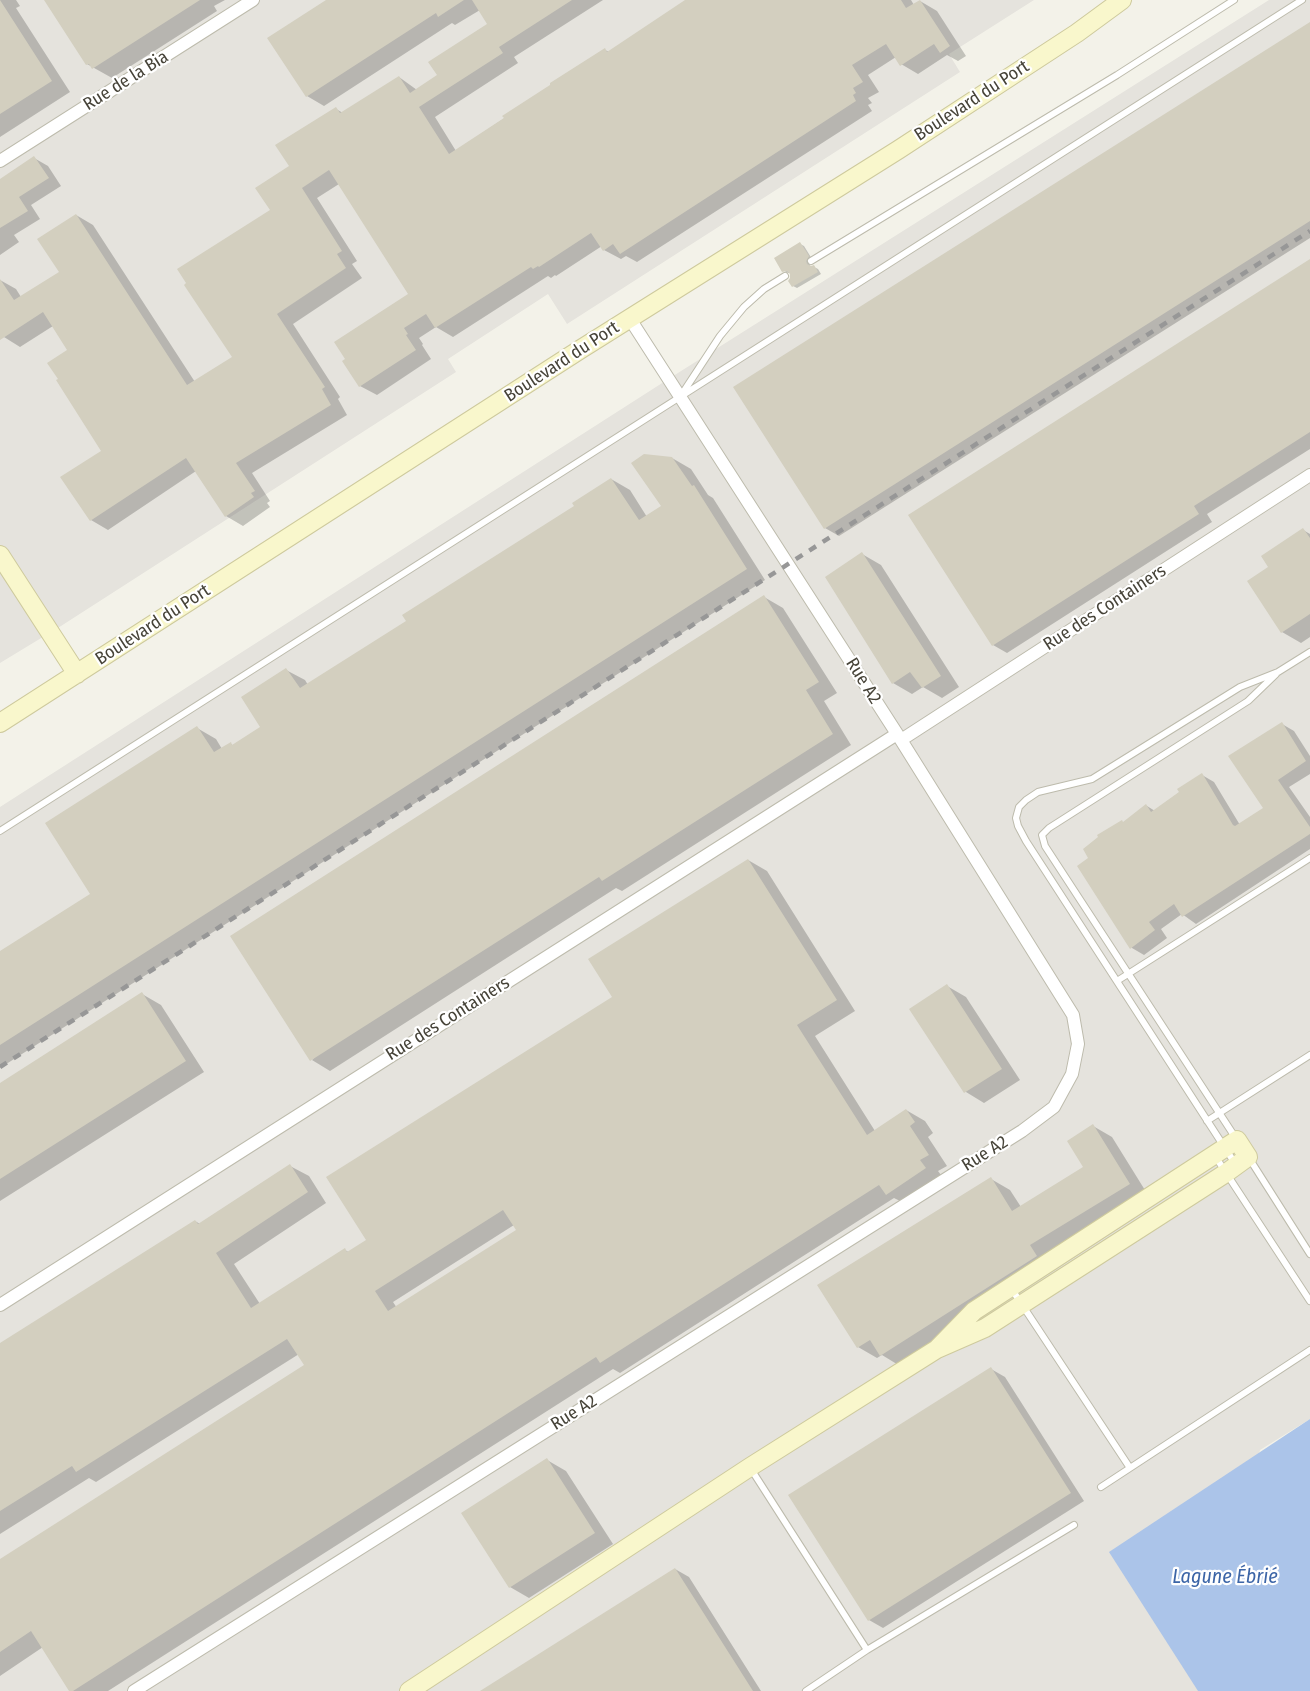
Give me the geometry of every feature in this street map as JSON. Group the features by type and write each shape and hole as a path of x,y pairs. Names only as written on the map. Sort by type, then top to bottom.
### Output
{"street":[{"name":"Rue de la Bia","path":"0,161 253,0"},
{"name":"Boulevard du Port","path":"0,723 630,318 898,150 1077,33 1122,0"},
{"name":"Rue A2","path":"134,1691 1022,1131 1054,1107 1072,1074 1078,1044 1073,1015 899,737 630,318"},
{"name":"Rue des Containers","path":"0,1305 1310,475"},
{"path":"0,555 77,674"},
{"path":"409,1691 750,1467 937,1350 986,1328 1237,1165 1226,1148 974,1311 937,1350"}],"lane":[{"path":"811,261 1117,75 1234,0"},
{"path":"0,831 1302,0"},
{"path":"681,397 720,336 744,307 764,289 785,276"},
{"path":"1310,652 1278,672 1240,687 1092,779 1038,792 1019,807 1016,818 1026,841 1237,1165 1310,1300"},
{"path":"1226,1148 1219,1113 1045,846 1042,835 1048,828 1248,701 1278,672"},
{"path":"1117,981 1310,858"},
{"path":"1207,1120 1310,1055"},
{"path":"1237,1165 1310,1254"},
{"path":"1011,1287 1130,1468"},
{"path":"1101,1487 1310,1350"},
{"path":"750,1467 867,1650"},
{"path":"806,1691 867,1650 1074,1526"}],"shaded area":[{"path":"0,0 1034,0 949,54 960,72 567,324 548,294 448,359 456,372 0,663"},
{"path":"1269,0 1310,0 1310,1419 1260,1450 1198,1691 0,1691 0,807 670,378"}],"water":[{"name":"Lagune Ébrié","path":"1310,1419 1310,1691 1198,1691 1109,1552"}],"building":[{"path":"0,0 52,81 0,114"},
{"path":"44,0 200,0 92,69 89,64 86,65"},
{"path":"326,0 464,0 438,17 436,13 306,97 267,38"},
{"path":"472,0 572,0 499,47 503,53 419,107 449,154 504,118 502,116 550,83 605,48 607,52 685,0 901,0 906,8 920,0 950,46 940,53 934,44 900,66 886,44 852,65 863,82 853,88 856,101 620,254 613,244 603,251 591,233 539,267 533,269 531,267 435,328 426,314 404,328 416,350 359,387 342,361 345,359 334,342 408,294 329,170 302,188 342,251 337,254 346,268 277,314 325,387 322,389 331,405 236,463 255,491 251,493 254,497 225,517 186,458 90,521 60,477 101,451 47,363 67,350 43,312 0,340 0,279 14,300 59,272 37,239 76,214 187,385 232,357 184,285 186,283 177,269 270,210 255,188 289,166 275,145 336,107 340,113 399,76 410,93 437,75 428,62 487,24"},
{"path":"1310,22 1310,221 824,529 733,387"},
{"path":"34,156 49,178 19,197 28,211 0,228 0,179"},
{"path":"800,242 809,256 807,264 814,265 818,272 792,287 788,281 790,274 787,271 782,272 774,258"},
{"path":"1310,259 1310,432 1194,506 1199,514 992,646 908,515"},
{"path":"644,454 672,457 692,486 694,485 747,569 0,1045 0,951 90,894 45,823 197,726 214,752 231,742 232,745 260,727 241,697 286,668 300,688 406,621 402,615 574,506 572,503 611,478 639,520 661,506 631,463"},
{"path":"1303,528 1310,538 1310,614 1281,633 1247,581 1268,567 1261,556"},
{"path":"862,552 941,676 922,688 910,672 892,684 825,577"},
{"path":"764,595 819,682 806,690 833,734 602,881 599,877 310,1061 230,936"},
{"path":"1282,722 1306,761 1278,780 1310,827 1310,834 1182,917 1174,904 1149,922 1155,930 1130,949 1077,866 1088,858 1083,849 1098,837 1097,835 1122,820 1123,822 1146,804 1151,812 1179,792 1177,789 1202,773 1235,826 1263,808 1228,756"},
{"path":"748,859 837,1000 797,1025 867,1135 906,1109 915,1122 910,1126 929,1155 920,1160 926,1168 886,1195 879,1185 600,1363 596,1357 73,1691 69,1691 31,1631 0,1652 0,1559 304,1365 287,1339 76,1472 72,1466 0,1511 0,1343 195,1220 198,1224 290,1164 308,1192 216,1253 251,1308 345,1248 347,1252 366,1240 326,1177 612,997 588,959","holes":["503,1210 516,1230 388,1311 375,1291"]},
{"path":"947,984 1002,1069 964,1093 909,1009"},
{"path":"142,992 186,1061 0,1179 0,1083"},
{"path":"1093,1124 1130,1184 1030,1245 1037,1256 880,1356 870,1340 857,1348 817,1285 991,1177 1012,1211 1083,1167 1067,1141"},
{"path":"991,1367 1071,1493 868,1621 788,1495"},
{"path":"547,1458 595,1533 509,1588 461,1513"},
{"path":"675,1568 753,1691 480,1691"}],"railway":[{"path":"0,1067 1310,231"}]}
